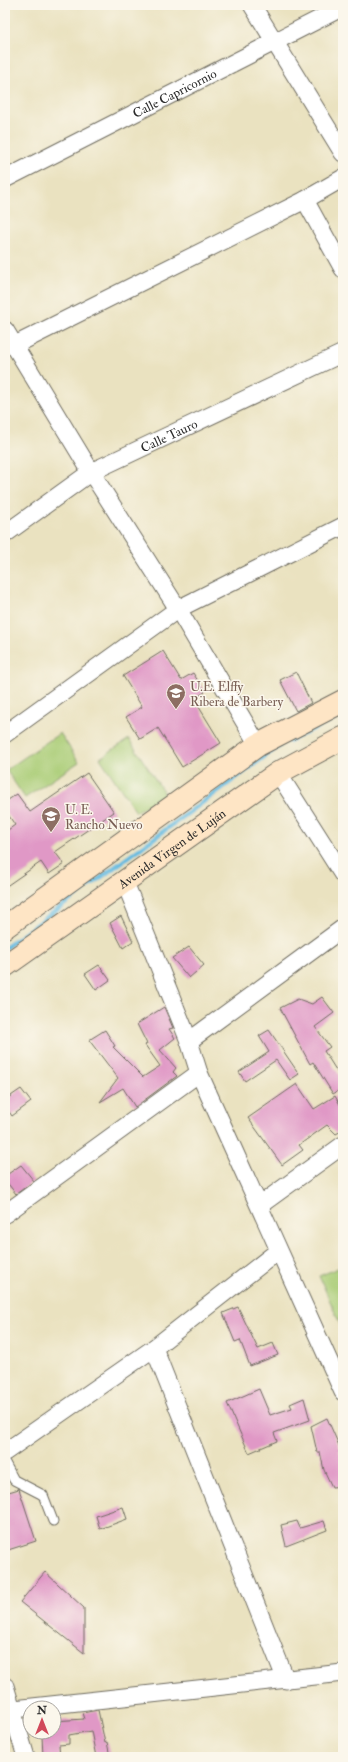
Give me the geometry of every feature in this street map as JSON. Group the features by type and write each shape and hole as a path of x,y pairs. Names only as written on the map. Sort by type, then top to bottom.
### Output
{"main road":[{"path":"5,927 258,745 343,701"},
{"name":"Avenida Virgen de Luján","path":"5,966 124,880 278,773 343,738"}],"street":[{"path":"252,5 343,153"},
{"name":"Calle Capricornio","path":"5,179 343,7"},
{"path":"15,345 305,200 343,178"},
{"path":"305,200 343,269"},
{"path":"5,330 90,472 178,609 258,745"},
{"name":"Calle Tauro","path":"5,534 90,472 343,353"},
{"path":"5,734 178,609 343,526"},
{"path":"278,773 343,874"},
{"path":"124,880 189,1041 199,1073 260,1205 278,1251 338,1367 343,1392"},
{"path":"189,1041 343,928"},
{"path":"5,1214 199,1073"},
{"path":"260,1205 343,1145"},
{"path":"5,1452 154,1348 278,1251"},
{"path":"154,1348 286,1680"},
{"path":"8,1710 343,1673"},
{"path":"5,1686 8,1710 26,1757"}],"lane":[{"path":"5,1463 14,1480 43,1496 53,1521"}],"green space":[{"path":"60,733 79,762 25,798 6,770"},
{"path":"129,739 165,794 136,812 100,758"},
{"path":"343,1266 343,1331 319,1276"}],"building":[{"path":"163,651 181,680 193,673 205,692 194,699 221,743 182,767 158,728 140,739 126,717 142,707 123,676"},
{"path":"296,672 311,703 296,711 280,680"},
{"path":"87,773 114,812 55,852 64,864 49,874 41,862 5,887 5,832 15,825 5,810 5,802 17,794 30,812"},
{"path":"121,916 133,941 123,948 110,923"},
{"path":"189,947 204,965 189,978 172,958"},
{"path":"99,965 110,980 96,990 85,974"},
{"path":"322,997 334,1013 315,1027 330,1047 324,1051 343,1081 343,1088 333,1094 313,1062 310,1064 280,1008 298,999 312,1004"},
{"path":"164,1007 173,1028 169,1029 175,1038 160,1050 176,1068 173,1072 177,1076 135,1107 123,1088 100,1102 118,1078 89,1040 105,1030 115,1046 113,1047 143,1077 160,1066 145,1045 147,1044 137,1024"},
{"path":"269,1030 299,1074 290,1080 276,1060 245,1081 239,1072 269,1052 259,1036"},
{"path":"297,1084 314,1109 335,1096 343,1110 343,1130 336,1134 327,1125 299,1145 303,1150 282,1165 248,1118"},
{"path":"21,1089 31,1102 12,1116 5,1106 5,1100"},
{"path":"21,1165 34,1181 16,1194 5,1180 5,1176"},
{"path":"238,1307 258,1349 273,1343 278,1355 250,1366 240,1340 235,1342 223,1313"},
{"path":"259,1389 270,1415 292,1408 290,1404 304,1398 310,1420 274,1433 277,1441 249,1453 227,1403"},
{"path":"327,1418 341,1450 339,1451 343,1459 343,1486 332,1487 324,1470 320,1452 317,1452 311,1426"},
{"path":"19,1489 36,1541 5,1551 5,1493"},
{"path":"123,1507 127,1519 100,1529 96,1516"},
{"path":"297,1521 300,1528 324,1521 327,1530 286,1546 281,1525"},
{"path":"45,1572 84,1608 84,1653 20,1602"},
{"path":"98,1710 105,1743 107,1742 110,1757 96,1757 91,1731 69,1735 69,1744 59,1745 60,1757 43,1757 42,1740 62,1740 62,1720 84,1719 82,1713"}],"waterway":[{"path":"289,741 343,714"},
{"path":"5,948 279,746"}],"place":[{"name":"U.E. Elffy Ribera de Barbery","path":"176,710"},
{"name":"U. E. Rancho Nuevo","path":"51,833"}]}
